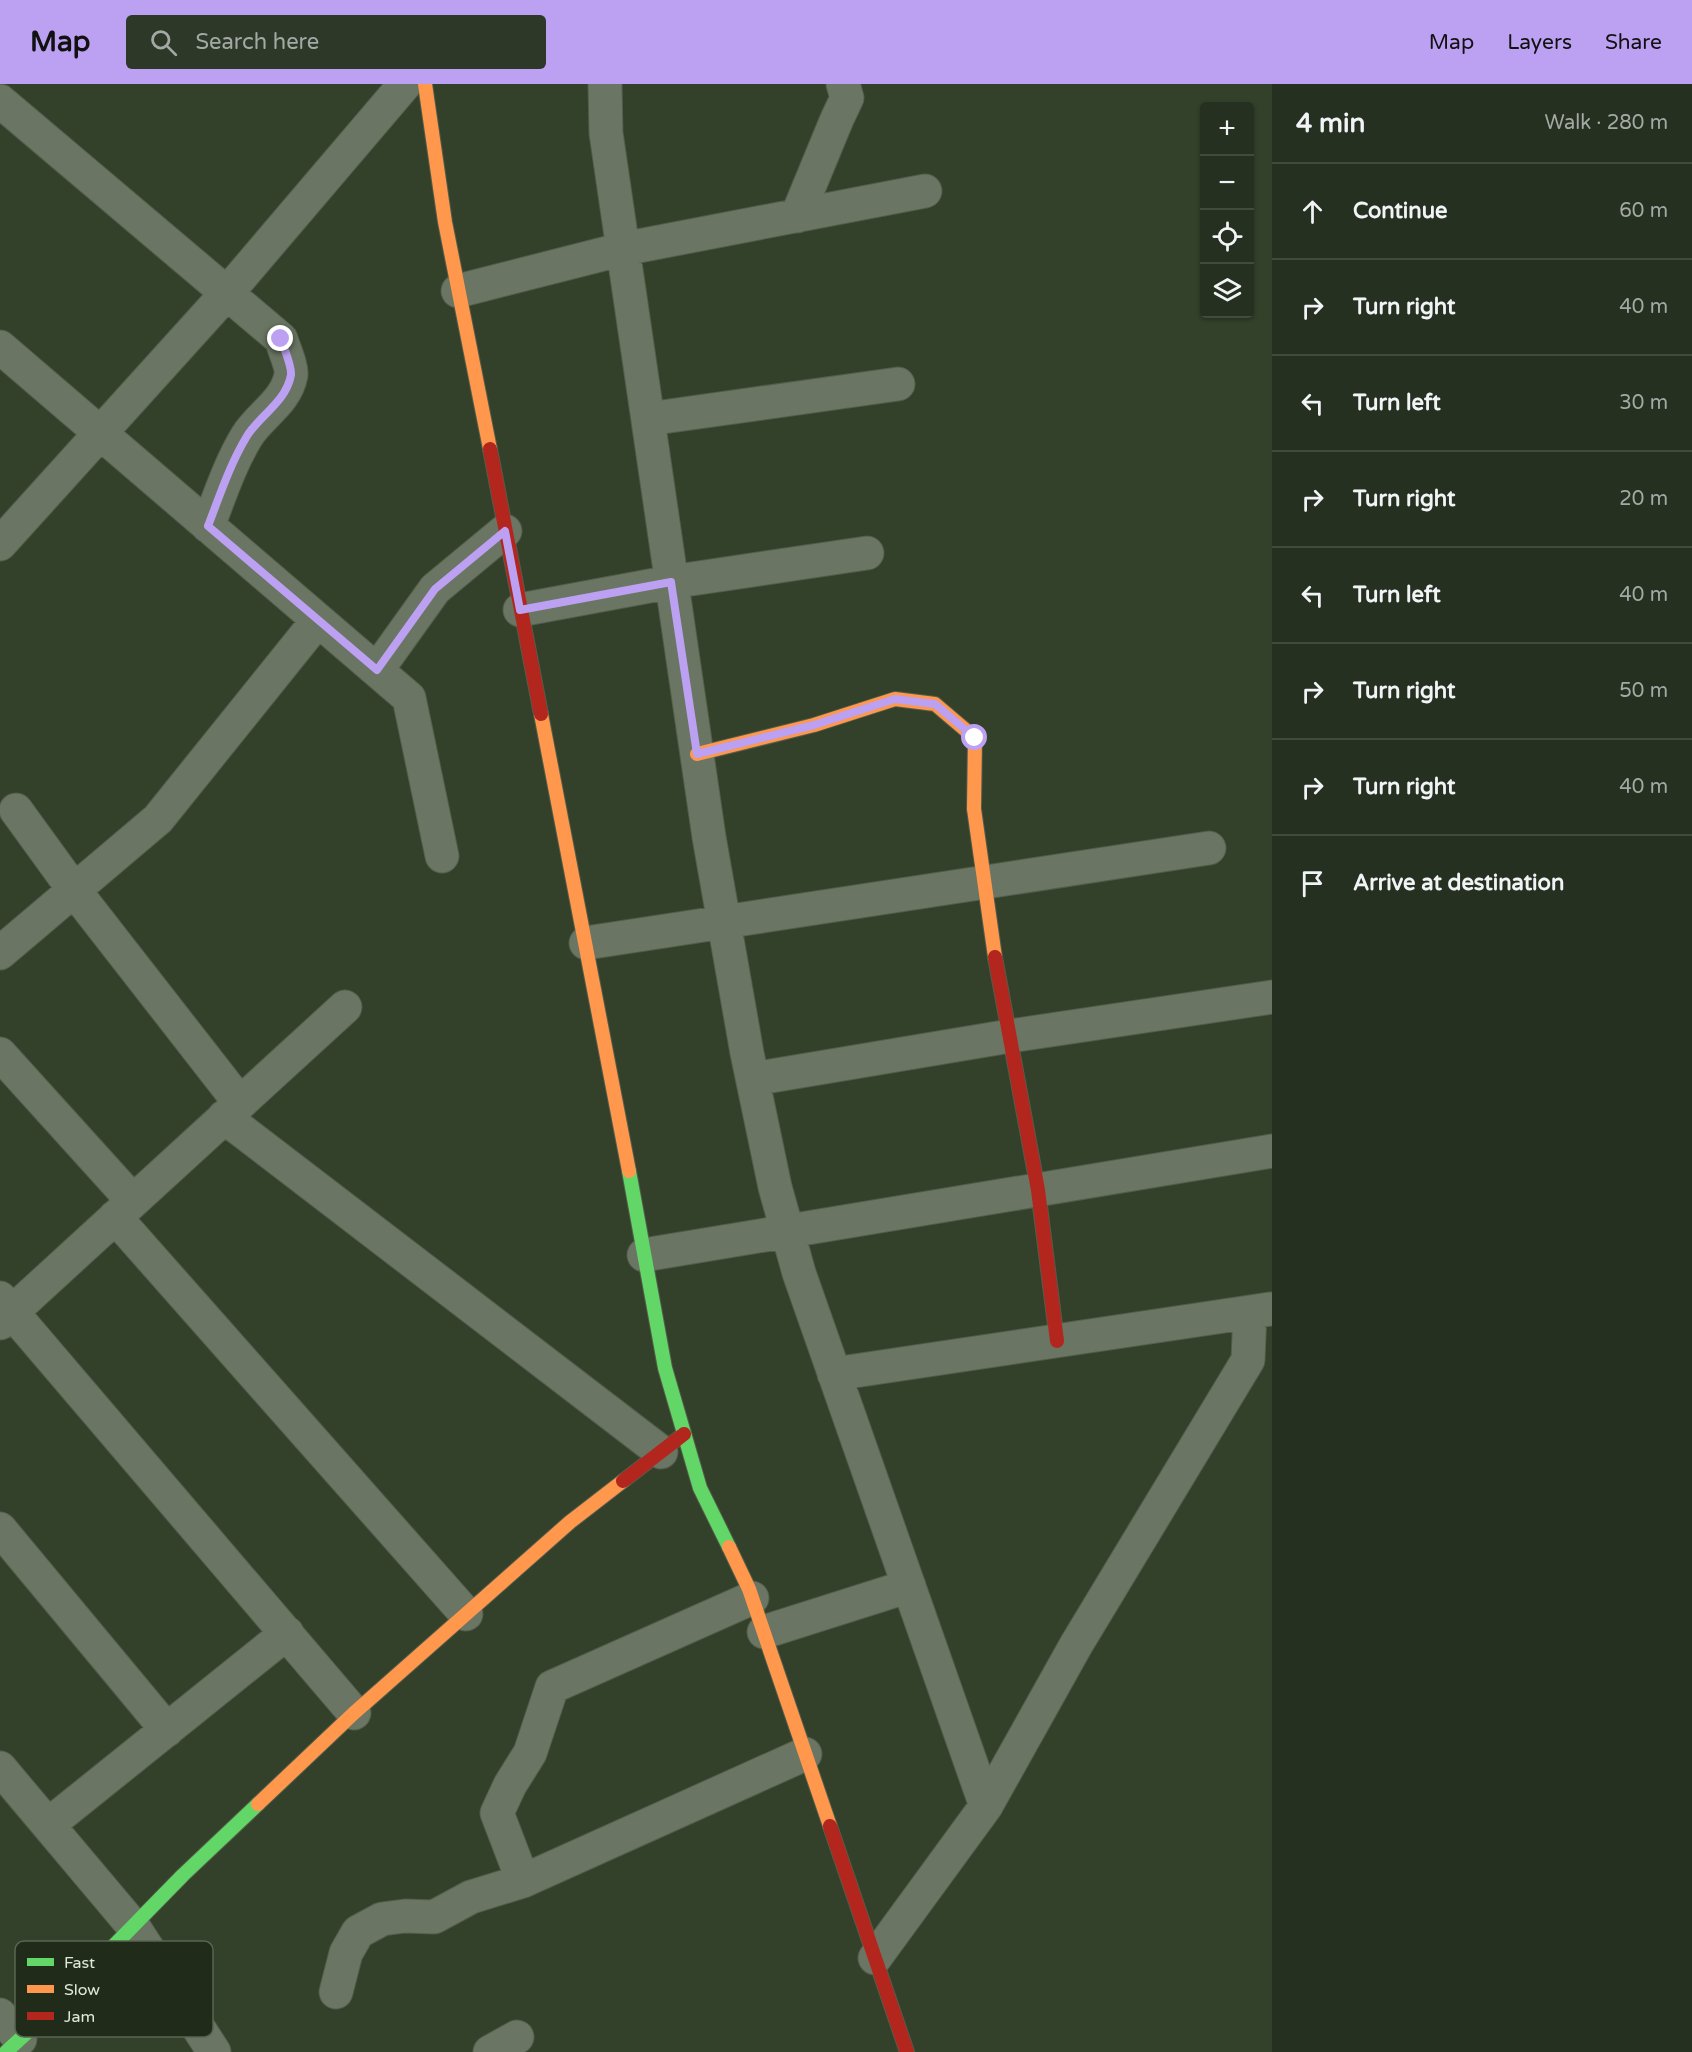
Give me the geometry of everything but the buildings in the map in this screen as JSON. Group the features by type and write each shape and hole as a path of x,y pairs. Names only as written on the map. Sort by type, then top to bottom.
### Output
{"street":[{"path":"0,544 227,293 405,84"},
{"path":"425,84 445,222 586,943 665,1368 672,1443"},
{"path":"605,84 606,133 697,754 724,923 775,1187 799,1273 987,1806"},
{"path":"797,216 847,98 843,84"},
{"path":"0,101 281,339 291,374 284,393 249,433 229,469 208,526"},
{"path":"458,291 623,249 925,191"},
{"path":"0,347 409,698 442,856"},
{"path":"648,420 898,384"},
{"path":"377,670 435,589 505,531"},
{"path":"520,610 671,582 867,553"},
{"path":"0,953 158,819 318,620"},
{"path":"697,754 814,725 895,699 935,704 975,738 974,809 1010,1036 1038,1190 1057,1341"},
{"path":"16,810 232,1110 672,1443 700,1488 752,1598 907,2052"},
{"path":"586,943 1209,848"},
{"path":"753,1079 1010,1036 1272,997"},
{"path":"345,1007 124,1209 4,1311 287,1633 354,1713"},
{"path":"0,1054 124,1209 466,1614"},
{"path":"644,1255 1272,1151"},
{"path":"834,1374 1261,1310 1248,1360 1076,1645 987,1806 875,1958"},
{"path":"116,1941 354,1713 570,1522 672,1443"},
{"path":"0,1529 167,1730"},
{"path":"764,1632 909,1586"},
{"path":"523,1881 497,1813 510,1785 530,1753 552,1687 752,1598"},
{"path":"48,1825 287,1633"},
{"path":"336,1992 346,1953 358,1932 382,1919 405,1916 434,1917 471,1897 523,1881 805,1754"},
{"path":"0,1768 133,1926 143,1941"},
{"path":"204,2037 214,2052"}],"traffic: fast":[{"path":"629,1171 665,1368 700,1488 729,1547"},
{"path":"118,1941 183,1875 258,1804"},
{"path":"6,2052 22,2037"}],"traffic: slow":[{"path":"425,84 445,222 490,449"},
{"path":"697,754 814,725 895,699 935,704 975,738 974,809 995,957"},
{"path":"541,714 629,1171"},
{"path":"258,1804 354,1713 570,1522 623,1481"},
{"path":"729,1547 749,1589 830,1826"}],"traffic: jam":[{"path":"490,449 541,714"},
{"path":"995,957 1038,1190 1057,1341"},
{"path":"623,1481 684,1434"},
{"path":"830,1826 907,2052"}],"route":[{"path":"281,339 291,374 284,393 249,433 229,469 208,526 377,670 435,589 505,531 520,610 671,582 697,754 814,725 895,699 935,704 975,738"}]}
